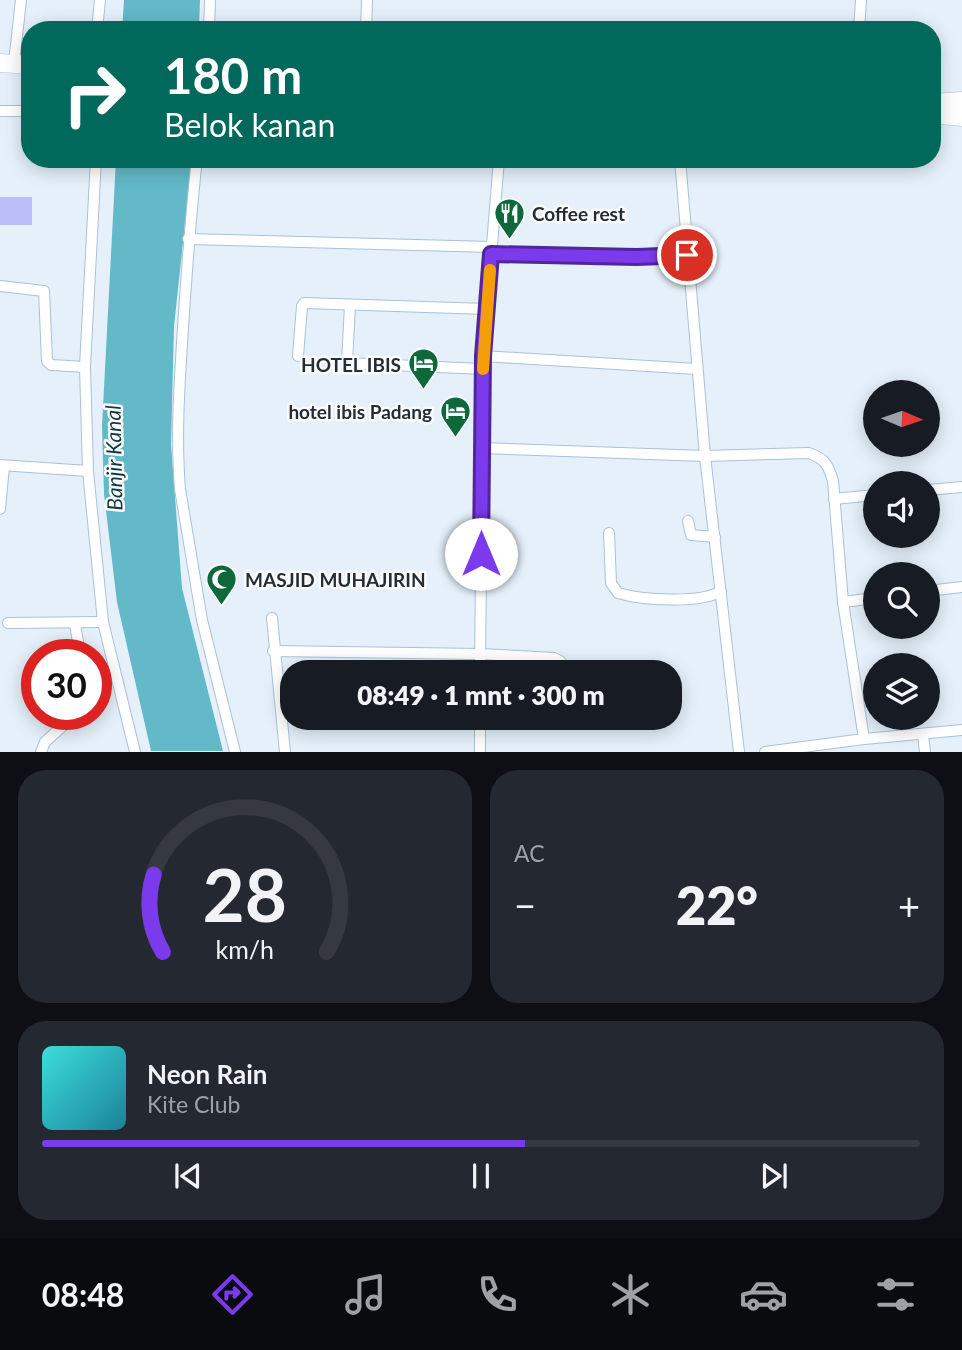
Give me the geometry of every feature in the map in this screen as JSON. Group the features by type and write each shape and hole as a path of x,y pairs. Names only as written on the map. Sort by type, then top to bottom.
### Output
{"main road":[{"path":"941,102 962,101"},
{"path":"941,115 962,117"}],"street":[{"path":"15,63 21,0"},
{"path":"98,21 100,0"},
{"path":"209,21 210,0"},
{"path":"366,21 367,0"},
{"path":"860,21 861,0"},
{"path":"0,111 21,111"},
{"path":"96,168 85,367 88,471 103,622 135,751"},
{"path":"196,168 188,239 178,422 180,489 202,620 235,751"},
{"path":"480,660 483,356 498,168"},
{"path":"681,168 705,456 739,751"},
{"path":"188,239 637,257 687,255"},
{"path":"0,286 44,291 48,363 85,367"},
{"path":"298,356 303,304 487,309"},
{"path":"350,305 348,363 483,369"},
{"path":"483,356 697,369"},
{"path":"482,447 705,456 809,453 823,458 828,466 834,499 843,603 864,739"},
{"path":"0,509 2,466 88,471"},
{"path":"940,489 962,487"},
{"path":"834,499 863,496"},
{"path":"688,521 691,535 715,537"},
{"path":"609,533 611,583 618,593 695,600 712,597 721,591"},
{"path":"940,590 962,587"},
{"path":"843,603 863,600"},
{"path":"272,618 273,650 285,751"},
{"path":"8,623 103,622"},
{"path":"75,624 78,639"},
{"path":"273,650 480,654 558,660"},
{"path":"41,751 45,742 58,730"},
{"path":"480,730 480,751"},
{"path":"765,751 823,747 864,739 962,730"},
{"path":"923,734 925,751"}],"shaded area":[{"path":"0,197 32,197 32,225 0,225"}],"water":[{"path":"124,0 200,0 199,21 123,21"},
{"name":"Banjir Kanal","path":"116,168 191,168 174,326 171,445 182,588 223,751 151,751 117,602 104,494 102,426"}],"slow traffic":[{"path":"483,369 490,270"}],"place":[{"name":"Coffee rest","path":"509,240"},
{"name":"HOTEL IBIS","path":"424,391"},
{"name":"hotel ibis Padang","path":"455,438"},
{"name":"MASJID MUHAJIRIN","path":"222,606"}],"route":[{"path":"481,554 483,356 491,254 637,257 687,255"}]}
